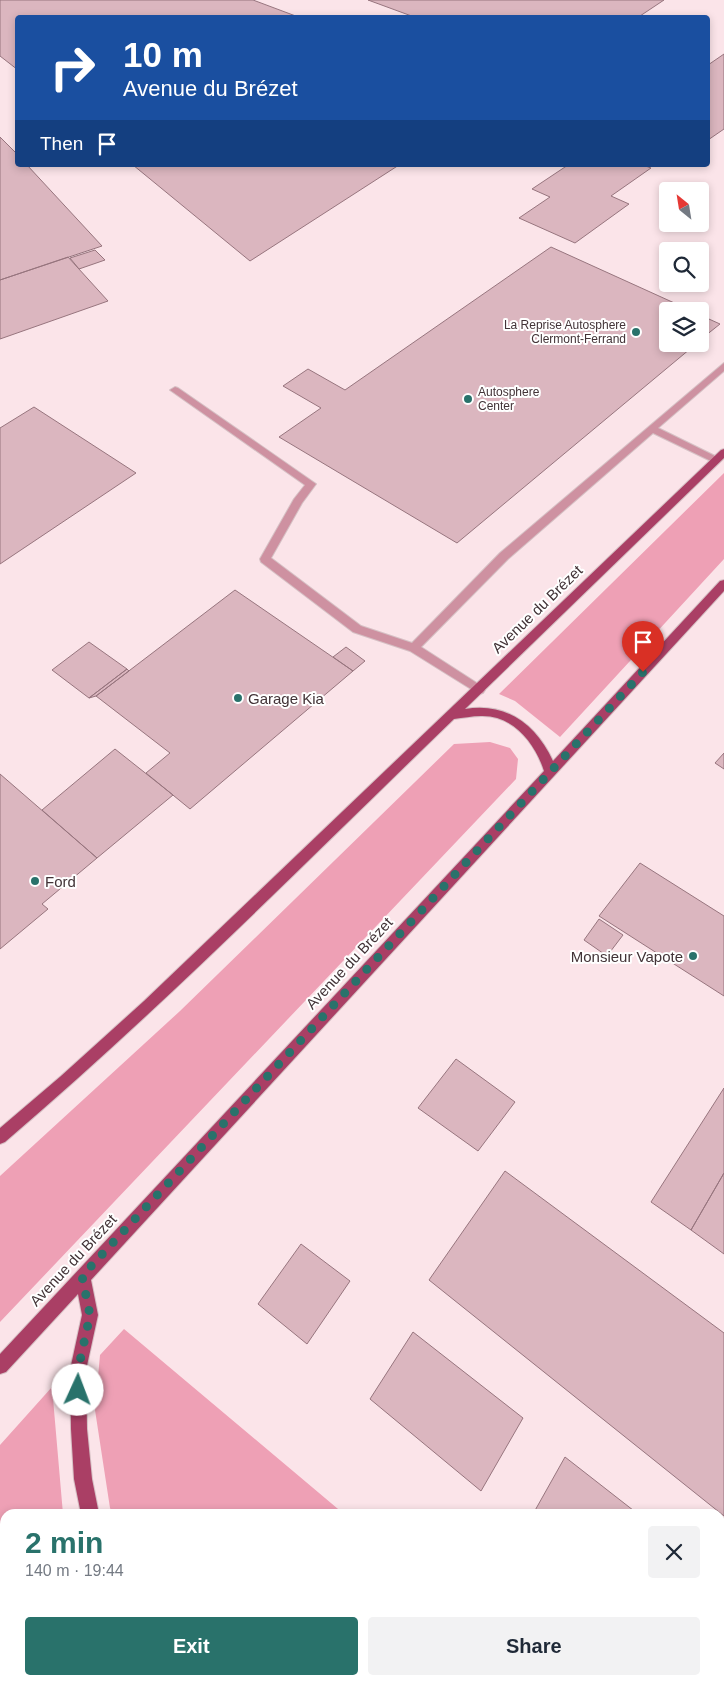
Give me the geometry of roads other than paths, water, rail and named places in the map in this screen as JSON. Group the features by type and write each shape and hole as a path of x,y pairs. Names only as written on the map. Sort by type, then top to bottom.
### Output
{"main road":[{"name":"Avenue du Brézet","path":"0,1137 66,1081 149,1005 479,690 720,456"},
{"name":"Avenue du Brézet","path":"0,1366 724,584"},
{"path":"452,715 483,711 503,715 519,724 535,738 546,754 550,772"},
{"path":"82,1276 90,1315 78,1370 79,1429 83,1479 89,1509"}],"lane":[{"path":"414,648 504,556 724,366"},
{"path":"175,390 311,484 298,501 265,559 357,629 414,648 479,690"},
{"path":"653,429 720,456"}],"place":[{"name":"La Reprise Autosphere Clermont-Ferrand","path":"636,332"},
{"name":"Autosphere Center","path":"468,399"},
{"name":"Garage Kia","path":"238,698"},
{"name":"Ford","path":"35,881"},
{"name":"Monsieur Vapote","path":"693,956"}]}
